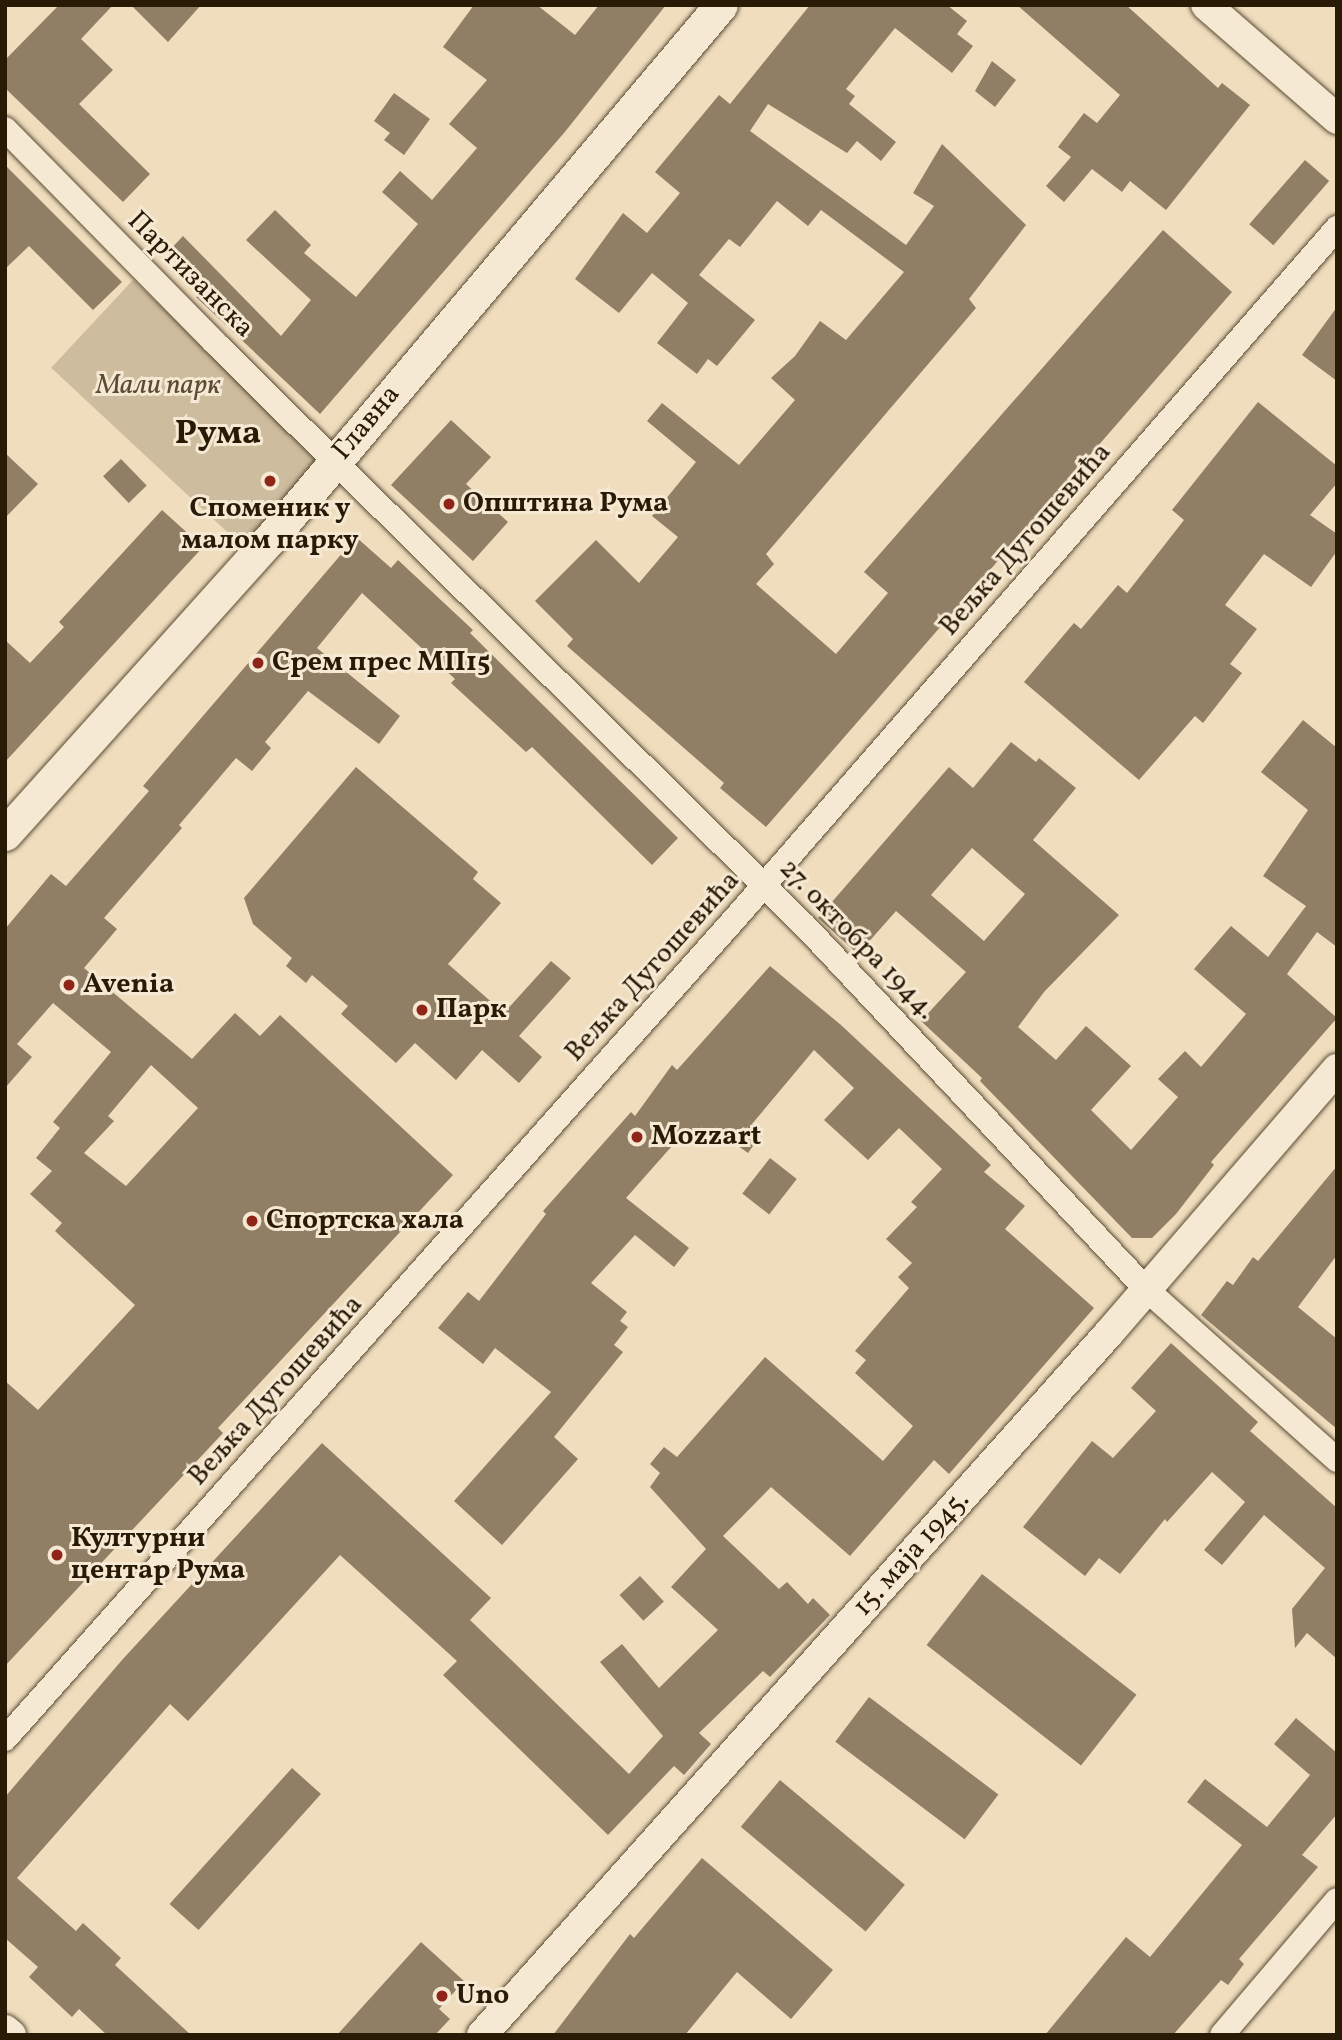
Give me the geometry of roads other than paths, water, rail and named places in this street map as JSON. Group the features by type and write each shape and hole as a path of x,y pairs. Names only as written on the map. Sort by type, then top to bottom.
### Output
{"main road":[{"name":"Главна","path":"5,834 334,461 721,5"}],"street":[{"path":"1206,5 1337,119"},
{"name":"Партизанска","path":"5,130 334,461"},
{"name":"Вељка Дугошевића","path":"5,1738 765,886 1337,228"},
{"name":"27. октобра 1944.","path":"334,461 765,886 1147,1290 1337,1460"},
{"name":"15. маја 1945.","path":"482,2035 1147,1290 1337,1069"},
{"path":"1222,2035 1337,1900"},
{"path":"5,2030 11,2035"}],"place":[{"name":"Споменик у малом парку","path":"270,481"},
{"name":"Општина Рума","path":"449,504"},
{"name":"Срем прес МП15","path":"258,663"},
{"name":"Avenia","path":"69,985"},
{"name":"Парк","path":"422,1010"},
{"name":"Mozzart","path":"637,1137"},
{"name":"Спортска хала","path":"252,1221"},
{"name":"Културни центар Рума","path":"57,1555"},
{"name":"Uno","path":"442,1996"}],"district":[{"name":"Рума","path":"218,434"}],"park label":[{"name":"Мали парк","path":"158,386"}]}
